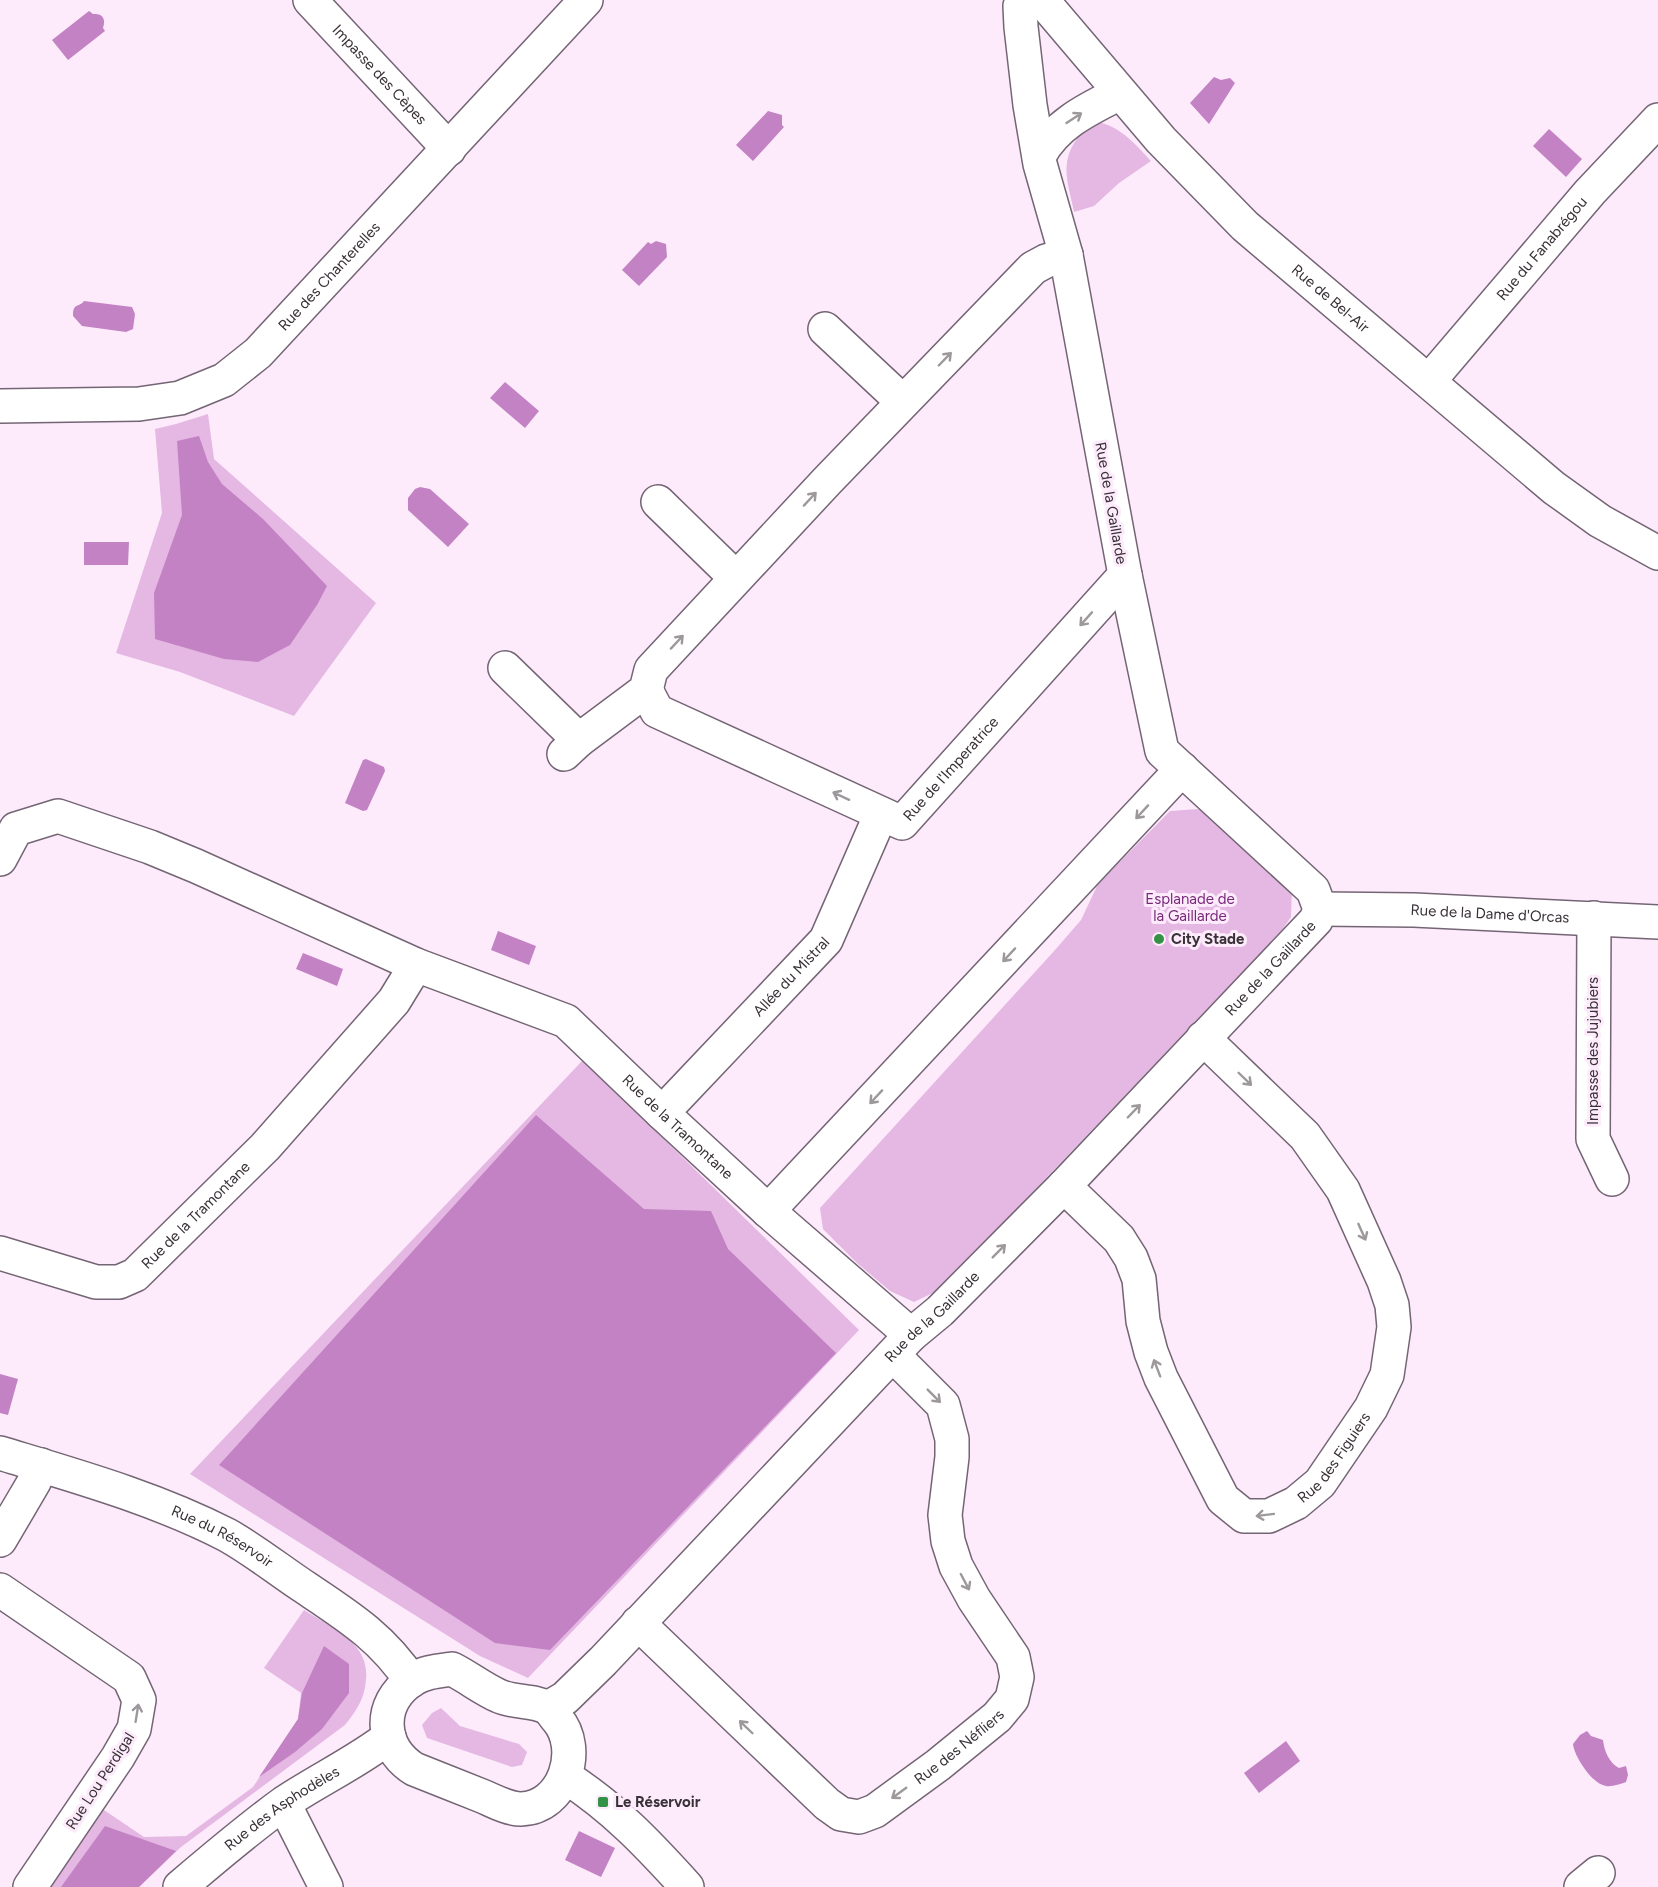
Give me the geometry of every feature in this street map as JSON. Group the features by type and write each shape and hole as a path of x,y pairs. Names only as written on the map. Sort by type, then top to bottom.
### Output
{"street":[{"name":"Impasse des Cèpes","path":"310,0 449,149"},
{"name":"Rue des Chanterelles","path":"0,406 139,404 180,398 224,380 258,353 586,0"},
{"name":"Rue de la Gaillarde","path":"548,1708 565,1698 902,1345 940,1311 1064,1186 1316,920 1320,909 1313,890 1162,751 1125,575 1066,255 1039,156 1030,105 1021,27 1020,6 1024,0"},
{"name":"Rue de Bel-Air","path":"1042,0 1161,140 1245,226 1554,488 1600,521 1658,553"},
{"path":"1039,156 1055,132 1072,119 1120,93"},
{"name":"Rue du Fanabrégou","path":"1429,381 1590,192 1658,120"},
{"path":"505,668 572,747 646,690 651,670 903,402 1033,268 1066,255"},
{"path":"825,329 903,402"},
{"path":"658,502 736,578"},
{"name":"Rue de l'Imperatrice","path":"646,690 657,711 902,823 1125,575"},
{"path":"768,1212 1182,769"},
{"name":"Allée du Mistral","path":"662,1113 826,940 881,814"},
{"name":"Rue de la Tramontane","path":"0,859 16,829 58,816 150,847 416,965 566,1021 768,1212 902,1345"},
{"name":"Rue de la Dame d'Orcas","path":"1320,909 1414,910 1658,922"},
{"name":"Impasse des Jujubiers","path":"1593,918 1593,1139 1612,1179"},
{"name":"Rue de la Tramontane","path":"0,1253 96,1282 119,1282 135,1275 281,1129 394,1001 416,965"},
{"name":"Rue des Figuiers","path":"1064,1186 1119,1239 1131,1258 1139,1280 1143,1321 1158,1369 1223,1499 1244,1516 1269,1516 1296,1503 1320,1483 1371,1408 1387,1375 1394,1327 1392,1305 1384,1281 1343,1190 1305,1136 1203,1038"},
{"name":"Rue des Néfliers","path":"638,1623 827,1804 841,1814 859,1817 875,1811 938,1765 997,1717 1012,1699 1017,1677 1013,1657 974,1599 956,1566 948,1541 945,1515 952,1439 943,1405 902,1345"},
{"name":"Rue du Réservoir","path":"0,1453 75,1475 154,1504 227,1536 352,1618 391,1653 411,1681"},
{"path":"0,1540 34,1482 41,1465"},
{"name":"Rue Lou Perdigal","path":"0,1590 129,1678 139,1700 134,1729 118,1757 30,1887"},
{"path":"452,1669 499,1696 514,1702 548,1708 562,1725 568,1745 569,1760 566,1777 540,1804 521,1809 504,1805 414,1769 403,1762 394,1750 386,1722 389,1708 397,1694 411,1681 430,1671 452,1669"},
{"name":"Rue des Asphodèles","path":"180,1887 214,1857 284,1804 321,1779 369,1752 389,1737"},
{"path":"566,1777 603,1802 643,1838 687,1887"},
{"path":"284,1804 326,1887"}],"green space":[{"path":"1102,123 1123,134 1151,161 1119,183 1094,206 1074,212 1067,175 1068,158 1081,133"},
{"path":"208,414 214,459 376,603 294,716 180,672 116,653 162,513 155,429"},
{"name":"Esplanade de la Gaillarde","path":"1198,809 1221,820 1292,888 1291,917 1280,933 939,1290 914,1302 890,1291 857,1263 823,1229 820,1208 1081,920 1098,884 1170,811"},
{"path":"583,1060 859,1330 528,1678 480,1656 190,1474"},
{"path":"304,1610 355,1645 366,1666 362,1698 345,1725 181,1847 139,1887 47,1887 101,1808 144,1837 186,1836 253,1787 298,1719 301,1693 264,1668"},
{"path":"441,1708 460,1726 519,1744 527,1752 522,1765 512,1767 427,1738 422,1725 432,1713"}],"shaded area":[{"path":"89,11 103,17 105,31 68,60 52,40"},
{"path":"1214,77 1221,80 1230,78 1235,83 1209,124 1190,103"},
{"path":"768,111 782,115 784,127 753,161 736,145"},
{"path":"1549,129 1582,159 1566,177 1533,146"},
{"path":"656,241 666,244 667,257 639,286 622,270 648,242 651,244"},
{"path":"84,301 132,307 135,314 133,329 126,332 82,326 73,316 73,312 75,307"},
{"path":"505,382 539,411 525,428 490,398"},
{"path":"199,436 208,462 222,484 263,519 327,586 290,645 258,662 224,659 155,639 154,593 182,515 177,441"},
{"path":"420,487 430,489 469,524 448,547 408,510 408,498 415,489"},
{"path":"84,542 129,542 128,565 84,565"},
{"path":"366,759 384,767 385,771 367,810 363,811 345,803 363,760"},
{"path":"498,931 536,946 529,965 491,950"},
{"path":"303,953 343,969 337,986 296,969"},
{"path":"536,1115 644,1209 711,1211 728,1249 836,1353 550,1650 495,1643 219,1465"},
{"path":"0,1374 18,1379 8,1415 0,1413"},
{"path":"324,1646 349,1664 349,1693 322,1729 295,1752 259,1777 298,1719 302,1693"},
{"path":"1587,1731 1591,1736 1603,1740 1608,1756 1615,1766 1619,1768 1626,1766 1628,1775 1626,1782 1606,1786 1595,1780 1585,1769 1573,1744 1580,1735"},
{"path":"1286,1741 1300,1761 1259,1793 1244,1773"},
{"path":"105,1826 176,1851 139,1887 61,1887"},
{"path":"579,1831 615,1848 601,1877 565,1860"}],"place":[{"name":"City Stade","path":"1159,939"},
{"name":"Le Réservoir","path":"603,1802"}]}
